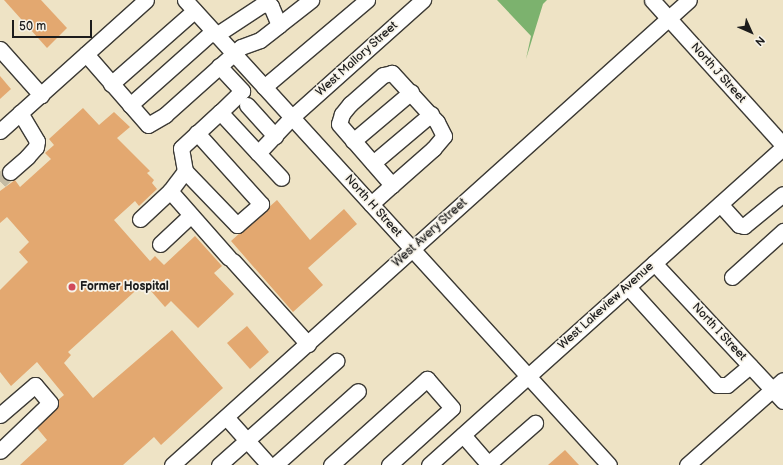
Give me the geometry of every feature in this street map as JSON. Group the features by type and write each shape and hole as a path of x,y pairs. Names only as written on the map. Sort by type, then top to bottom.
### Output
{"street":[{"path":"0,131 146,0"},
{"path":"86,54 148,125 165,115 246,43 260,40 311,0"},
{"path":"264,87 367,0"},
{"name":"North J Street","path":"652,0 783,146"},
{"name":"West Avery Street","path":"172,465 689,0"},
{"name":"West Mallory Street","path":"258,153 292,117 418,2"},
{"path":"130,105 215,33 269,3 279,25"},
{"path":"111,84 189,5"},
{"name":"North H Street","path":"189,5 610,465"},
{"path":"0,48 41,95"},
{"path":"197,133 261,204 237,225 185,171 181,148 197,133 220,112 242,91 219,66"},
{"path":"371,204 392,185 444,136 430,114 392,73 383,76 350,104 339,119 339,124 392,185"},
{"path":"354,141 411,92"},
{"path":"246,105 275,136"},
{"path":"220,112 281,178"},
{"path":"10,172 36,147 37,141 20,113"},
{"path":"373,163 430,114"},
{"name":"West Lakeview Avenue","path":"429,465 783,146"},
{"path":"140,219 170,191 185,171"},
{"path":"170,191 308,344"},
{"path":"720,204 739,225 744,226 783,194"},
{"path":"160,244 191,215"},
{"path":"732,277 783,231"},
{"name":"North I Street","path":"654,263 750,366 778,384 783,401"},
{"path":"628,287 717,385 727,385 750,366"},
{"path":"219,465 336,361"},
{"path":"331,465 427,379 452,408 389,465"},
{"path":"687,465 778,384"},
{"path":"0,415 35,385 50,403 0,451"},
{"path":"275,465 358,391"},
{"path":"226,417 269,465"},
{"path":"463,435 488,464 535,423"}],"green space":[{"path":"497,0 547,0 543,4 526,59 531,36"}],"building":[{"path":"4,0 41,0 67,28 47,48"},
{"path":"0,76 11,89 0,99"},
{"name":"Former Hospital","path":"83,108 99,125 114,112 130,127 117,138 150,171 147,173 154,180 152,183 157,189 139,206 135,201 114,220 150,261 155,256 164,265 195,236 222,266 214,273 234,294 198,328 171,301 165,307 144,283 68,352 71,355 64,363 93,398 172,330 223,388 161,445 154,437 123,465 20,465 47,440 37,428 56,409 58,400 64,395 37,362 11,386 0,372 0,290 28,262 19,252 29,242 7,217 0,223 0,191 15,180 20,187 51,159 45,153 54,145 49,139"},
{"path":"277,200 310,240 344,209 357,224 308,268 323,285 293,312 231,241"},
{"path":"247,326 269,352 250,369 227,343"},
{"path":"565,450 579,465 548,465"}],"tunnel":[{"path":"0,181 10,172"}],"place":[{"name":"Former Hospital","path":"72,287"}]}
